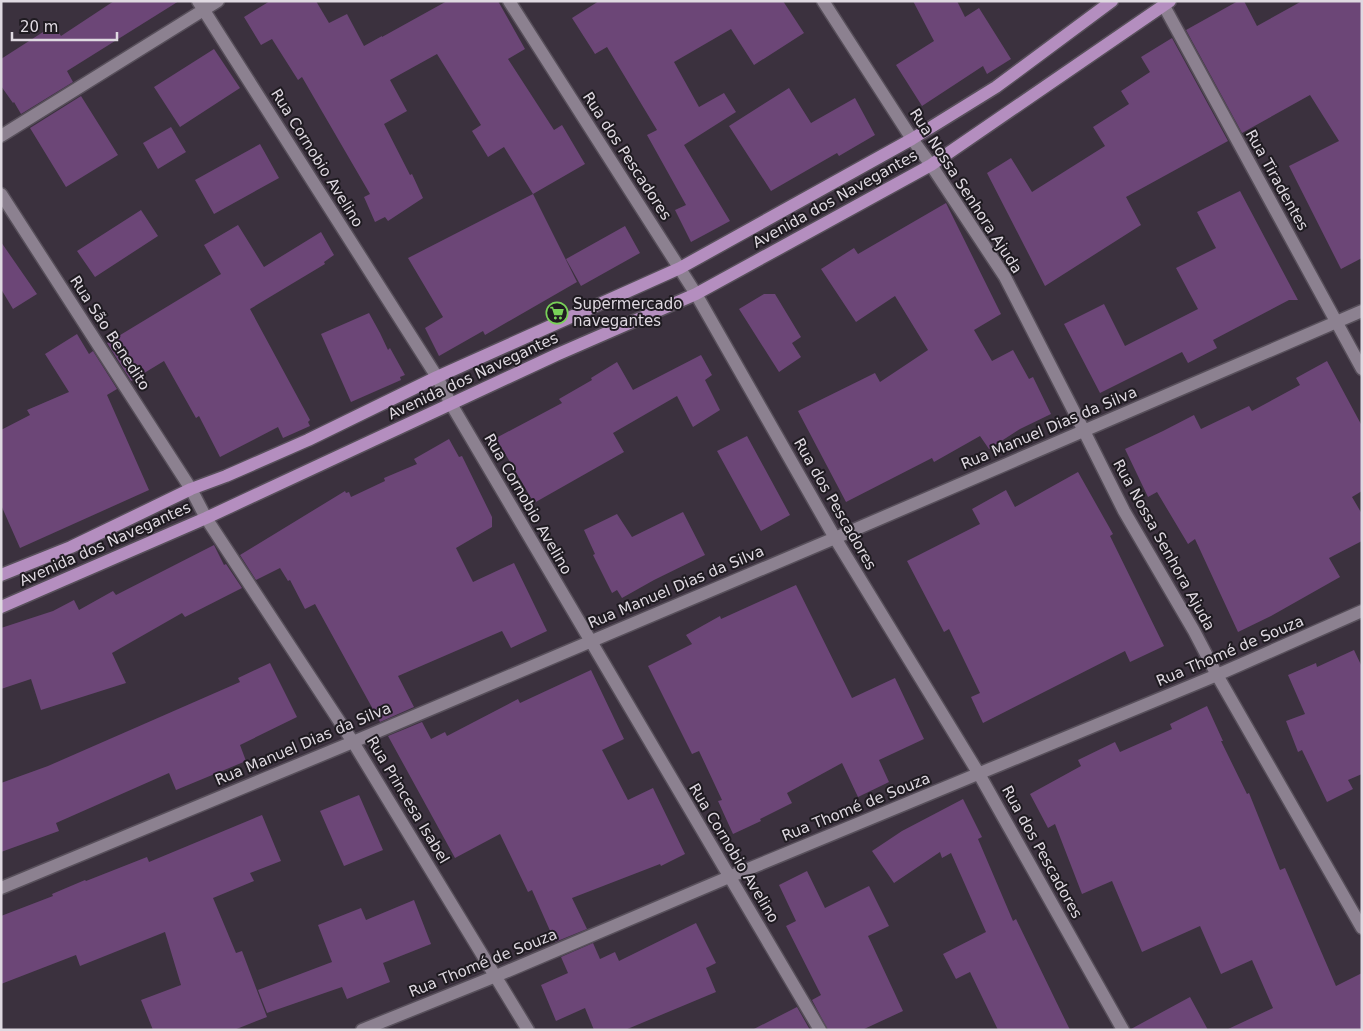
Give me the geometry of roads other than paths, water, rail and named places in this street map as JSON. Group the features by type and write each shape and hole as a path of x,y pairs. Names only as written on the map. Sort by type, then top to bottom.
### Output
{"main road":[{"name":"Avenida dos Navegantes","path":"1,576 71,547 191,489 226,476 308,440 437,377 680,268 912,139 996,87 1112,1"},
{"name":"Avenida dos Navegantes","path":"1,607 206,518 556,355 696,294 931,165 1167,4"}],"street":[{"path":"1,136 201,6 218,1"},
{"name":"Rua dos Pescadores","path":"509,1 696,294 835,538 979,774 1122,1030"},
{"name":"Rua Nossa Senhora Ajuda","path":"823,1 912,139 1005,277 1124,512 1362,928"},
{"name":"Rua Tiradentes","path":"1167,4 1362,369"},
{"name":"Rua Cornobio Avelino","path":"201,6 437,377 590,641 820,1030"},
{"name":"Rua São Benedito","path":"1,194 191,489"},
{"name":"Rua Manuel Dias da Silva","path":"1,888 353,742 835,538 1362,310"},
{"name":"Rua Princesa Isabel","path":"191,489 206,518 353,742 528,1030"},
{"name":"Rua Thomé de Souza","path":"362,1030 496,976 729,877 1217,675 1362,611"}],"place":[{"name":"Supermercado navegantes","path":"557,313"}]}
